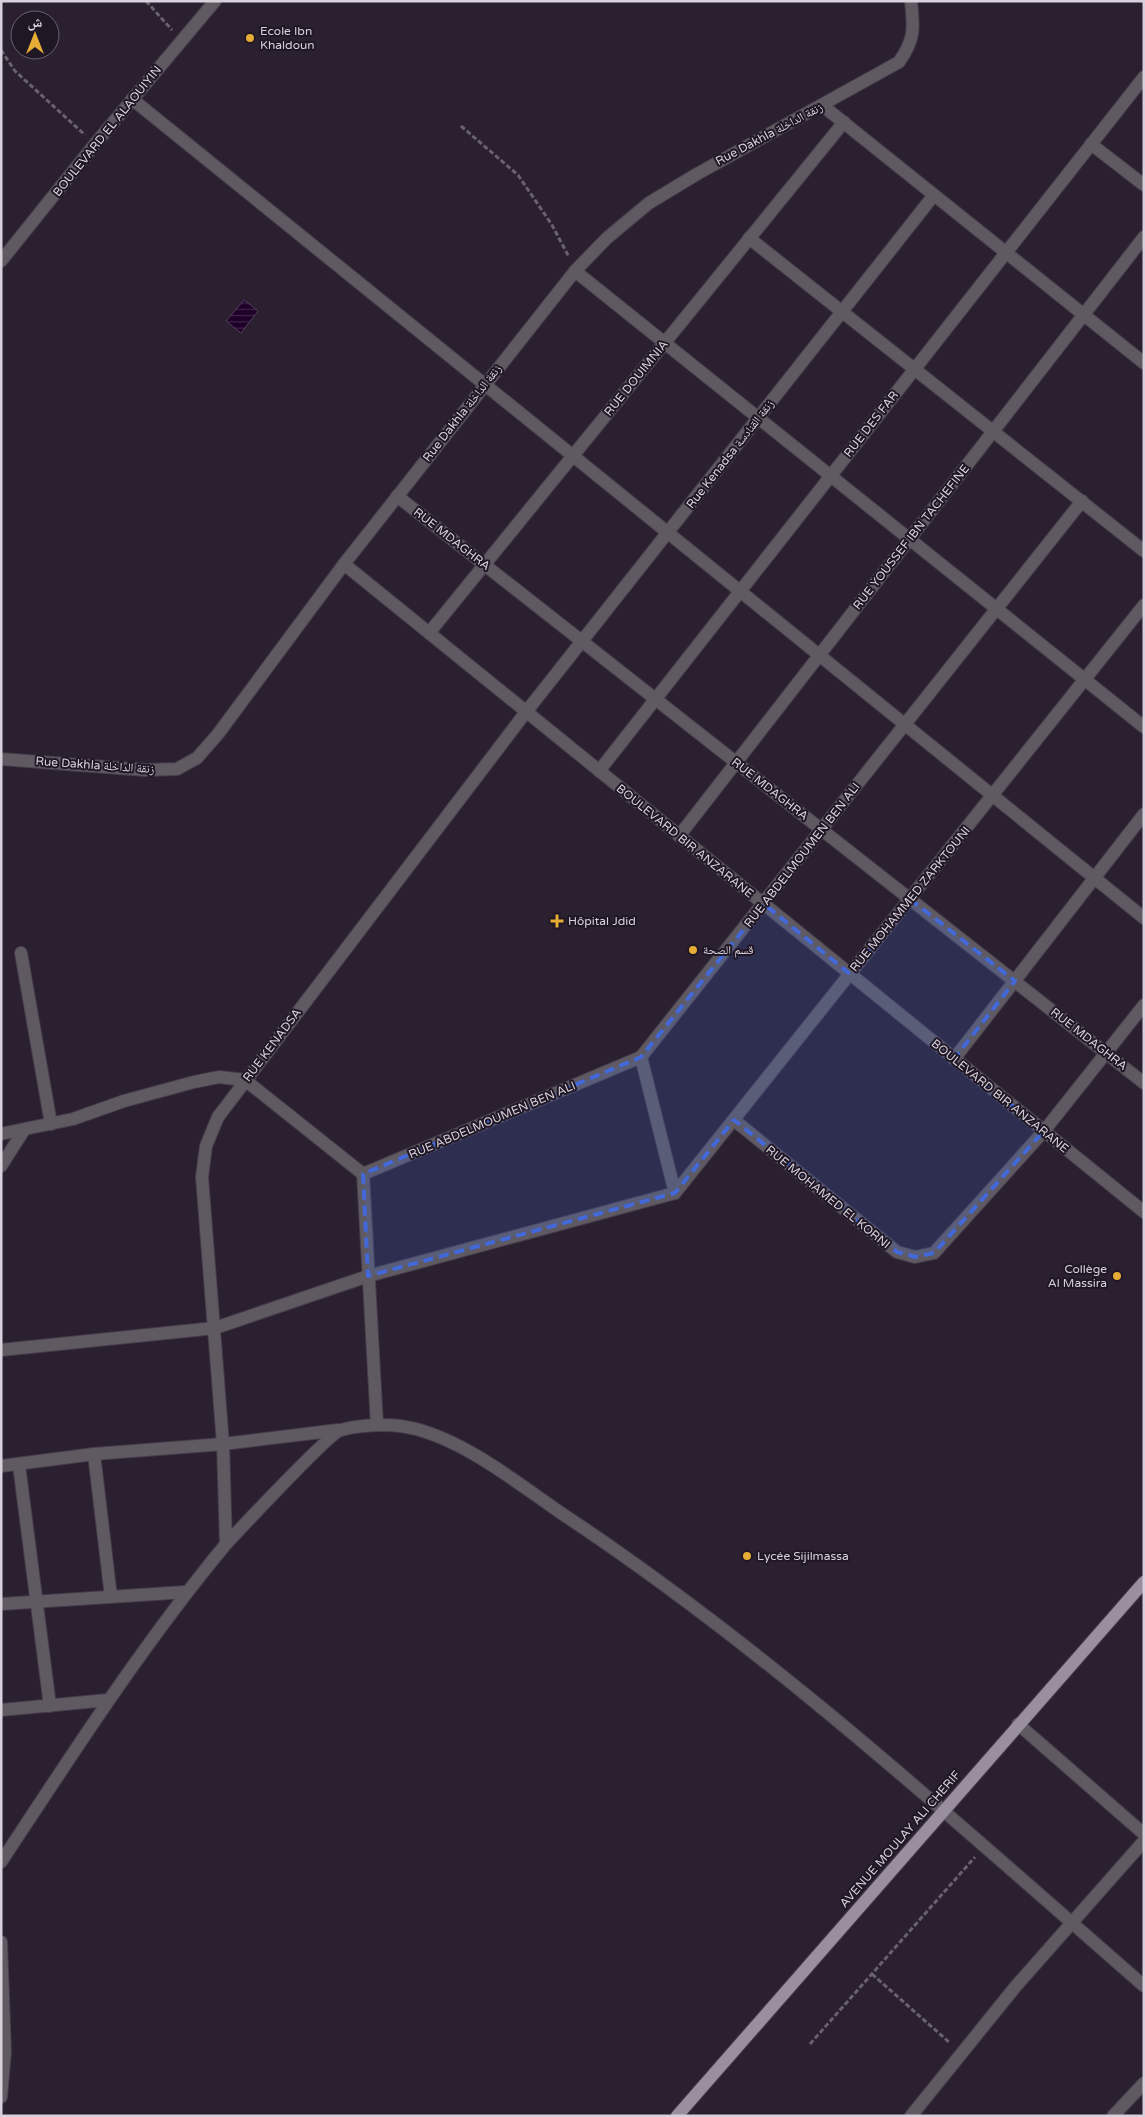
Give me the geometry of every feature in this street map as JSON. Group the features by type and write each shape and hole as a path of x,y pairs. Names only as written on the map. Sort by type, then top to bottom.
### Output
{"main road":[{"name":"AVENUE MOULAY ALI CHERIF","path":"677,2116 1144,1582"}],"street":[{"name":"BOULEVARD EL ALAOUIYIN","path":"1,261 132,99 215,1"},
{"name":"Rue Dakhla زنقة الداخلة","path":"1,759 145,770 176,769 197,758 218,734 344,564 484,384 576,271 607,238 649,203 697,174 899,62 909,47 915,30 911,1"},
{"name":"RUE DES FAR","path":"599,771 1144,77"},
{"path":"132,99 1144,918"},
{"path":"822,106 1144,363"},
{"name":"RUE DOUIMNIA","path":"428,633 844,122"},
{"path":"1091,144 1144,185"},
{"name":"Rue Kenadsa زنقة القنادسة","path":"526,712 934,195"},
{"name":"RUE YOUSSEF IBN TACHEFINE","path":"679,836 1144,237"},
{"path":"750,238 1144,551"},
{"path":"576,271 1144,727"},
{"name":"RUE MDAGHRA","path":"397,496 1144,1083"},
{"name":"RUE ABDELMOUMEN BEN ALI","path":"363,1174 640,1057 764,904 1082,501"},
{"name":"BOULEVARD BIR ANZARANE","path":"344,564 1143,1211"},
{"name":"RUE MOHAMMED ZARKTOUNI","path":"675,1193 1144,606"},
{"name":"RUE KENADSA","path":"226,1544 223,1444 202,1177 206,1146 218,1117 245,1080 526,712"},
{"path":"954,1059 1144,814"},
{"path":"20,953 51,1124"},
{"name":"RUE MOHAMED EL KORNI","path":"734,1120 897,1252 915,1257 934,1254 1044,1131 1144,1005"},
{"path":"1,1350 215,1328 368,1276 675,1193 640,1057"},
{"path":"1,1134 51,1124 194,1082 219,1077 245,1080 363,1174 377,1425"},
{"path":"1,1166 24,1130"},
{"path":"1,1466 94,1454 223,1444 377,1425 415,1428 452,1442 610,1545 785,1677 985,1846 1144,1986"},
{"path":"1,1862 108,1700 186,1592 226,1544 338,1430"},
{"path":"94,1454 111,1597"},
{"path":"19,1465 50,1706"},
{"path":"1,1604 186,1592"},
{"path":"1,1710 108,1700"},
{"path":"1018,1724 1144,1834"},
{"path":"911,2116 961,2053 1071,1922 1144,1842"},
{"path":"1,1942 5,2052 1,2097"},
{"path":"1113,2116 1144,2083"}],"path":[{"path":"146,1 182,41"},
{"path":"1,50 15,71 95,144"},
{"path":"461,126 496,155 522,181 552,224 576,271"},
{"path":"810,2044 985,1846"},
{"path":"872,1974 961,2053"}],"highlighted area":[{"path":"910,899 1015,981 954,1059 1044,1131 934,1253 915,1257 897,1252 734,1120 675,1193 368,1276 363,1174 641,1057 764,904 850,974"}],"shaded area":[{"path":"244,300 258,311 241,333 226,321"}],"place":[{"name":"Ecole Ibn Khaldoun","path":"250,38"},
{"name":"Hôpital Jdid","path":"557,921"},
{"name":"قسم الصحة","path":"693,950"},
{"name":"Collège Al Massira","path":"1117,1276"},
{"name":"Lycée Sijilmassa","path":"747,1556"}]}
